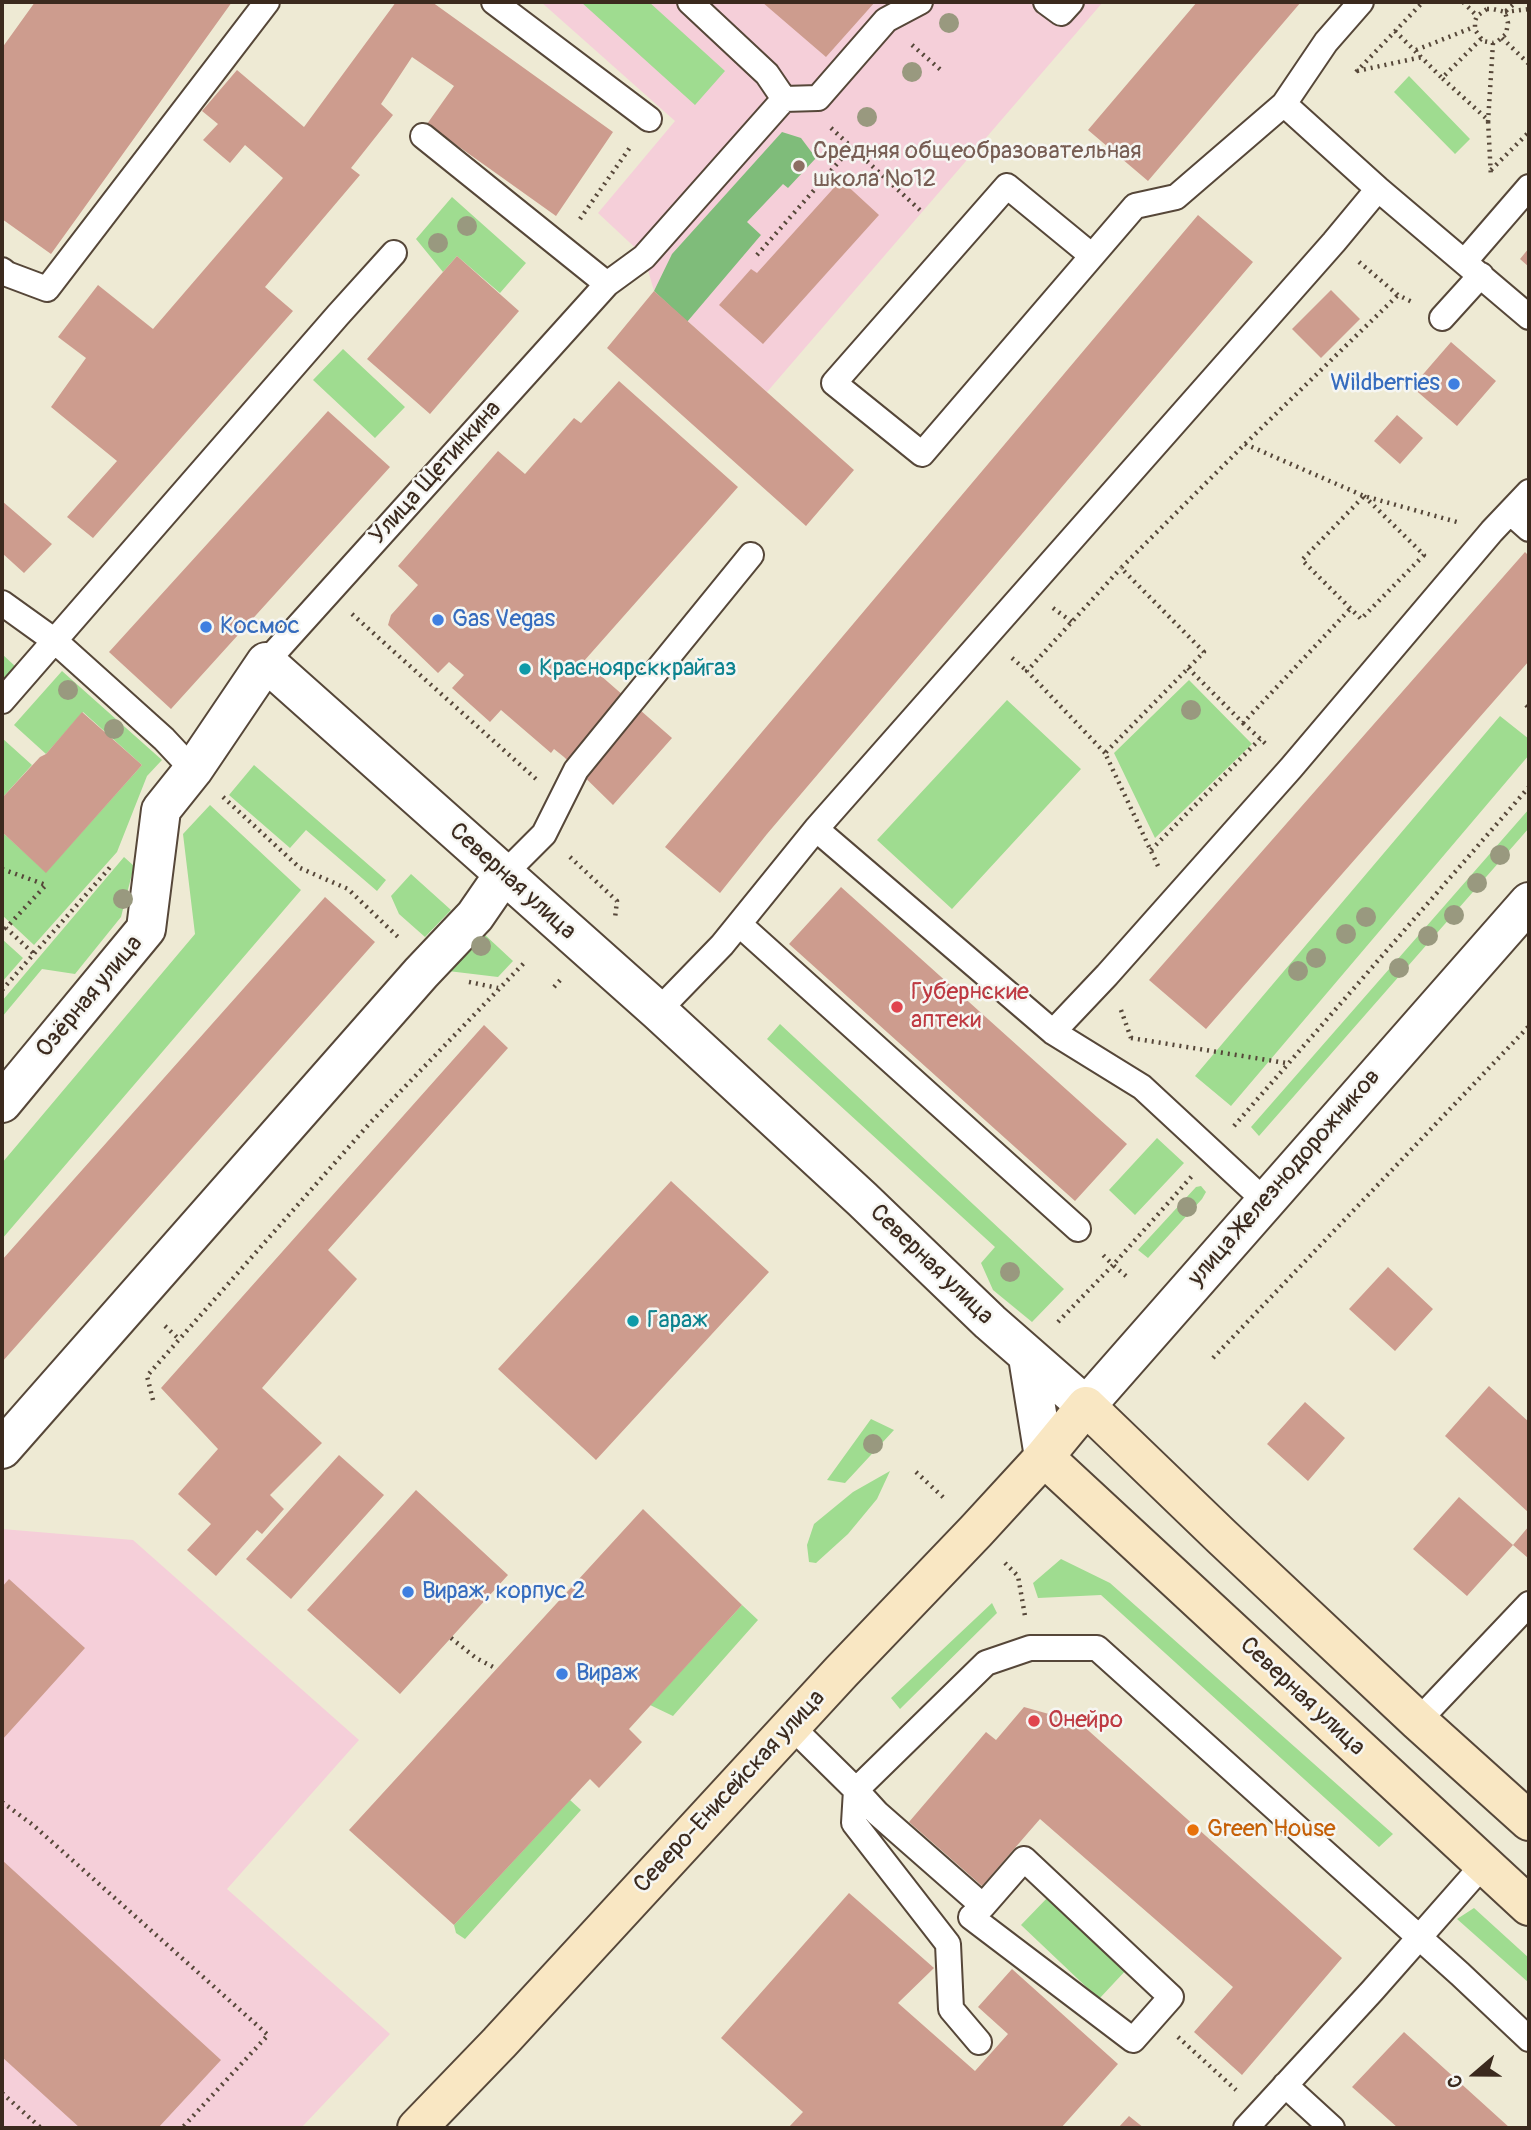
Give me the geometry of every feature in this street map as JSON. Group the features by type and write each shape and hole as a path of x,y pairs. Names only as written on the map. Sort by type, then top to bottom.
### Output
{"main road":[{"name":"улица Железнодорожников","path":"1044,1457 1086,1406"},
{"path":"1086,1406 1222,1537 1529,1821"},
{"name":"Северо-Енисейская улица","path":"417,2128 1044,1457"},
{"name":"Северная улица","path":"1044,1457 1529,1906"}],"street":[{"name":"Озёрная улица","path":"2,1103 146,929 161,810 193,770 266,662"},
{"name":"Северная улица","path":"266,662 657,1011 862,1199 1028,1357 1086,1406"},
{"path":"2,1449 475,916 504,874"},
{"name":"улица Железнодорожников","path":"1086,1406 1529,902"},
{"path":"1028,1357 1044,1457"}],"lane":[{"path":"2,270 47,289 267,2"},
{"path":"494,2 649,119"},
{"path":"690,2 767,74 784,99 818,98 886,20 920,2"},
{"path":"1046,2 1061,13 1071,2"},
{"path":"1091,255 1007,186 834,383 922,454 1135,206 1177,197 1284,104 1326,42 1361,2"},
{"name":"Улица Щетинкина","path":"266,662 607,284 644,257 784,99"},
{"path":"1284,104 1378,189 1529,317"},
{"path":"423,136 607,284"},
{"path":"1442,318 1494,228 1529,187"},
{"path":"657,1011 739,923 816,830 1378,189"},
{"path":"2,701 328,325 394,253"},
{"path":"1053,1032 1291,768 1492,531 1520,521 1529,492"},
{"path":"504,874 544,834 576,770 751,555"},
{"path":"2,603 55,641 164,739 193,770"},
{"path":"816,830 1053,1032 1142,1087 1265,1201"},
{"path":"739,923 1078,1229"},
{"path":"1419,1721 1529,1604"},
{"path":"979,2042 951,2009 948,1944 854,1823 856,1790 986,1663 1030,1648 1097,1648 1529,2039"},
{"path":"792,1727 877,1813 983,1906"},
{"path":"1024,1859 1171,1997 1132,2040 971,1917 983,1906 1024,1859"},
{"path":"1245,2128 1372,1991 1483,1865"},
{"path":"1285,2085 1332,2128"}],"path":[{"path":"1422,57 1356,72 1423,2"},
{"path":"1463,2 1478,16"},
{"path":"1493,2 1493,9"},
{"path":"1505,12 1516,2"},
{"path":"1416,50 1474,27 1478,16 1487,9 1505,12 1529,9"},
{"path":"1493,43 1502,38 1508,29 1505,12"},
{"path":"1474,27 1481,38 1493,43"},
{"path":"1395,31 1488,122"},
{"path":"1443,78 1481,38"},
{"path":"1502,38 1529,64"},
{"path":"907,40 942,71"},
{"path":"1493,43 1488,122 1494,228"},
{"path":"784,99 810,108 922,212"},
{"path":"587,209 649,119"},
{"path":"1491,170 1529,132"},
{"path":"757,255 851,148"},
{"path":"1334,242 1398,295 1442,318"},
{"path":"1172,901 1105,753 1027,671 1121,568 1398,295"},
{"path":"1245,444 1364,496 1492,531"},
{"path":"1364,496 1424,555 1361,619 1302,560 1364,496"},
{"path":"1105,753 1204,652 1121,568"},
{"path":"329,593 560,801"},
{"path":"1188,668 1243,723 1350,609"},
{"path":"1151,850 1260,738"},
{"path":"193,770 300,868 348,889 428,966"},
{"path":"1058,1322 1113,1265 1212,1153 1529,786"},
{"path":"2,990 115,862"},
{"path":"578,864 617,901 615,919"},
{"path":"2,869 46,885 6,928 33,953"},
{"path":"153,1400 147,1376 369,1125 525,961"},
{"path":"1107,975 1131,1038 1142,1087"},
{"path":"1213,1358 1529,1026"},
{"path":"1131,1038 1287,1063"},
{"path":"1078,1229 1126,1276"},
{"path":"916,1472 944,1499"},
{"path":"1005,1563 1018,1576 1022,1599"},
{"path":"451,1638 496,1669"},
{"path":"2,1802 33,1825 268,2035 182,2128"},
{"path":"2,2092 41,2128"}],"shaded area":[{"name":"Средняя общеобразовательная школа №12","path":"541,2 1103,2 767,392 654,291 644,256 598,213 675,121"},
{"path":"2,1529 133,1540 359,1740 227,1889 390,2034 301,2128 2,2128"}],"green space":[{"path":"581,2 649,2 725,71 695,105"},
{"path":"1409,76 1470,139 1455,154 1394,92"},
{"path":"782,132 801,138 816,158 788,188 783,184 747,222 761,235 687,322 654,291 672,254"},
{"path":"452,197 526,263 500,293 457,256 443,272 416,239"},
{"path":"343,349 405,407 375,438 313,380"},
{"path":"2,654 16,667 2,683"},
{"path":"62,671 162,760 147,776 117,852 34,945 2,915 2,832 46,872 142,765 83,712 46,754 14,725"},
{"path":"1189,680 1252,744 1155,838 1114,753"},
{"path":"1007,700 1081,769 952,909 877,840"},
{"path":"1500,716 1529,739 1529,755 1231,1106 1195,1076"},
{"path":"2,738 32,765 2,798"},
{"path":"254,765 386,880 377,891 306,830 290,848 229,795"},
{"path":"210,805 301,890 2,1239 2,1163 195,934 183,834"},
{"path":"1529,809 1529,828 1259,1136 1251,1127"},
{"path":"124,857 134,866 121,917 75,974 42,969 2,1017 2,1001"},
{"path":"411,874 451,910 425,937 399,914 391,896"},
{"path":"484,934 513,961 498,977 448,971"},
{"path":"2,939 23,958 2,982"},
{"path":"780,1024 1064,1289 1032,1322 993,1290 981,1263 995,1247 767,1039"},
{"path":"1157,1138 1184,1163 1135,1215 1109,1190"},
{"path":"1201,1186 1206,1192 1202,1199 1148,1258 1138,1250 1196,1187"},
{"path":"871,1419 894,1430 845,1483 827,1480"},
{"path":"890,1471 877,1499 848,1534 816,1563 809,1562 807,1545 814,1524 853,1492"},
{"path":"1061,1559 1110,1583 1393,1834 1379,1847 1101,1595 1038,1598 1033,1583"},
{"path":"992,1603 997,1613 900,1709 891,1698"},
{"path":"742,1605 758,1620 673,1716 650,1705"},
{"path":"570,1800 581,1810 465,1939 456,1933 454,1925"},
{"path":"1050,1895 1128,1968 1099,1999 1021,1925"},
{"path":"1474,1908 1529,1958 1529,1983 1457,1919"}],"building":[{"path":"35,2 232,2 51,254 2,219 2,48"},
{"path":"396,2 432,2 613,132 556,216 427,124 454,86 412,57 381,104 393,115 351,168 360,175 265,287 293,311 93,538 67,517 117,461 51,407 86,358 58,337 98,285 153,329 283,178 245,145 230,163 203,140 218,124 202,111 237,70 304,127"},
{"path":"762,2 875,2 826,57"},
{"path":"1197,2 1301,2 1148,181 1088,130"},
{"path":"841,180 879,215 763,344 719,305 751,269 757,273"},
{"path":"1198,215 1253,262 767,834 720,893 665,847"},
{"path":"1529,248 1529,267 1520,259"},
{"path":"457,256 519,311 430,414 367,359"},
{"path":"1331,290 1360,319 1321,358 1292,329"},
{"path":"654,291 854,470 806,526 607,348"},
{"name":"Wildberries","path":"1451,342 1496,381 1457,426 1412,387"},
{"path":"619,381 738,487 584,661 672,738 613,805 564,757 554,749 551,753 501,710 490,722 452,688 464,675 449,662 438,673 388,625 391,615 418,585 398,566 498,451 525,474 574,418 581,423"},
{"path":"328,411 390,467 171,709 109,652"},
{"path":"1397,415 1423,438 1400,464 1374,441"},
{"path":"2,501 52,544 24,573 2,553"},
{"path":"1525,552 1529,556 1529,661 1206,1029 1149,980"},
{"path":"82,712 142,765 46,873 2,832 2,798 40,757 46,754"},
{"path":"841,887 1127,1144 1075,1201 789,944"},
{"path":"325,897 375,942 2,1362 2,1260"},
{"path":"484,1025 508,1048 328,1250 357,1279 262,1388 322,1443 270,1495 284,1509 262,1534 257,1530 216,1576 187,1550 211,1524 178,1494 218,1449 161,1388"},
{"name":"Гараж","path":"671,1181 769,1272 596,1460 498,1369"},
{"path":"1388,1267 1433,1309 1395,1351 1349,1309"},
{"path":"1489,1386 1529,1422 1529,1513 1445,1436"},
{"path":"1305,1402 1345,1438 1308,1481 1267,1444"},
{"path":"339,1455 384,1495 291,1599 246,1559"},
{"name":"Вираж, корпус 2","path":"416,1490 508,1575 400,1694 307,1610"},
{"path":"1459,1497 1513,1545 1467,1596 1413,1549"},
{"path":"643,1509 742,1605 629,1729 642,1742 599,1788 590,1779 454,1925 349,1830"},
{"path":"1529,1526 1529,1556 1528,1558 1513,1545"},
{"path":"9,1579 85,1648 2,1740 2,1587"},
{"path":"1024,1707 1056,1716 1069,1728 1080,1723 1342,1958 1242,2075 1194,2032 1233,1987 1040,1819 982,1886 909,1822 986,1732 996,1740"},
{"path":"2,1860 221,2060 158,2128 80,2128 2,2057"},
{"path":"849,1893 934,1968 898,2003 975,2071 1008,2034 978,2007 1012,1969 1118,2064 1061,2128 788,2128 803,2112 721,2038"},
{"path":"1404,2032 1510,2128 1398,2128 1352,2087"},
{"path":"1129,2116 1144,2128 1118,2128"}],"place":[{"name":"Средняя общеобразовательная школа №12","path":"799,166"},
{"name":"Wildberries","path":"1454,384"},
{"name":"Gas Vegas","path":"438,620"},
{"name":"Космос","path":"206,627"},
{"name":"Красноярсккрайгаз","path":"525,669"},
{"name":"Губернские аптеки","path":"897,1007"},
{"name":"Гараж","path":"633,1321"},
{"name":"Вираж, корпус 2","path":"408,1592"},
{"name":"Вираж","path":"562,1674"},
{"name":"Онейро","path":"1034,1721"},
{"name":"Green House","path":"1193,1830"}]}
